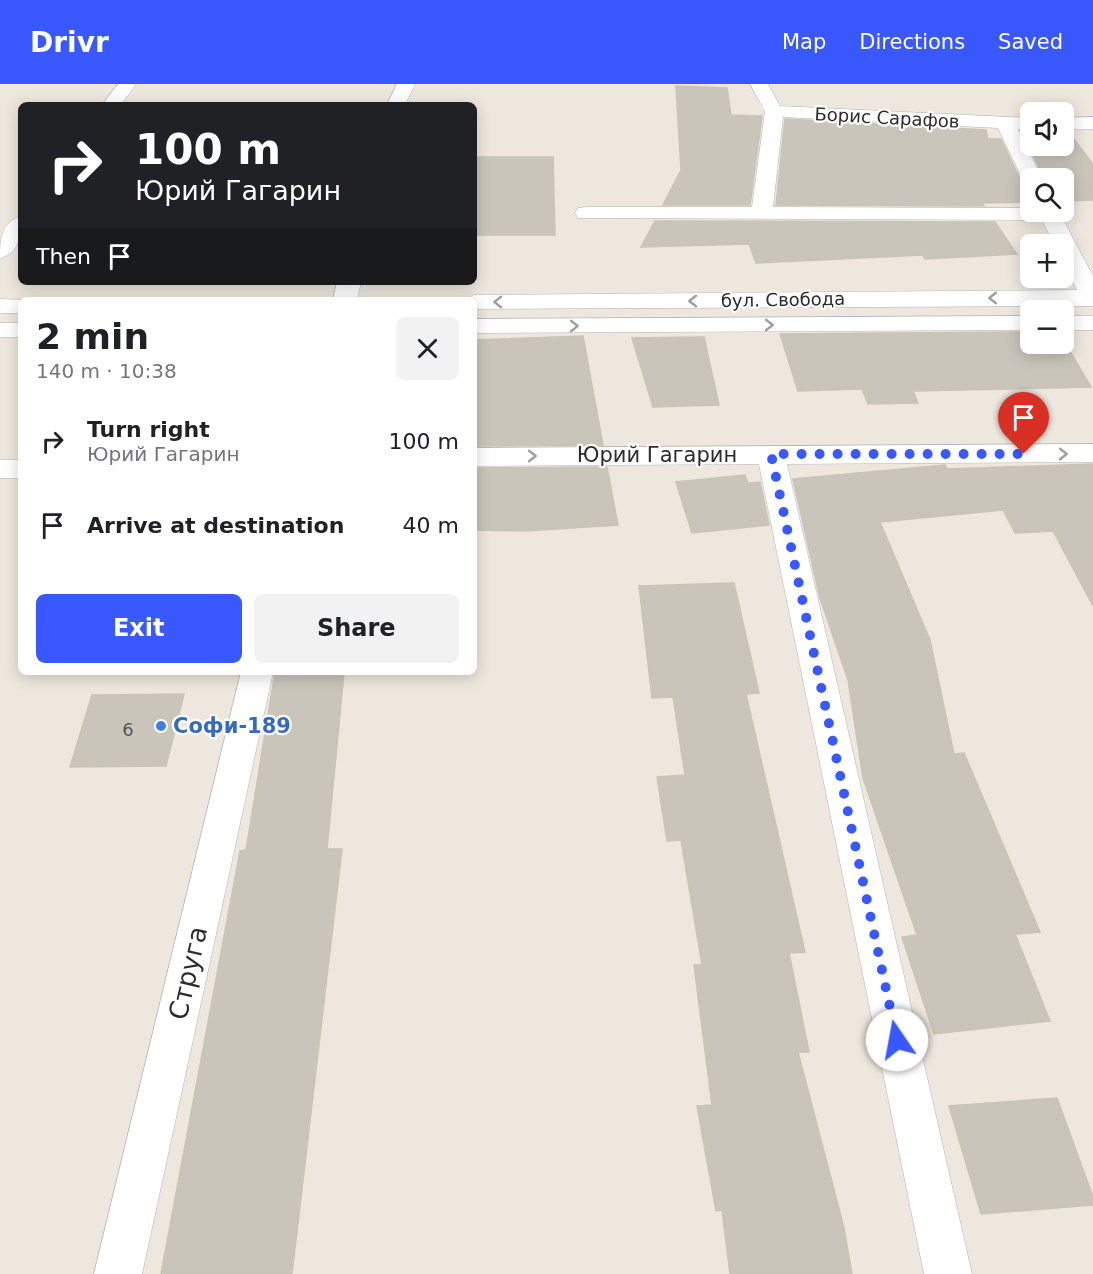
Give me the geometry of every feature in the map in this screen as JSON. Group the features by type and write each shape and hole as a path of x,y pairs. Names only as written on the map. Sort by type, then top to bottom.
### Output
{"street":[{"path":"113,102 127,84"},
{"path":"397,102 406,84"},
{"path":"759,84 774,111 762,212"},
{"name":"Борис Сарафов","path":"774,111 1020,124"},
{"path":"1074,124 1093,123"},
{"path":"1006,125 1027,168"},
{"path":"586,213 1020,213"},
{"path":"1054,222 1093,298"},
{"path":"0,251 18,227"},
{"name":"бул. Свобода","path":"477,302 1093,298"},
{"path":"0,306 18,306"},
{"name":"бул. Свобода","path":"477,327 1020,323"},
{"path":"1074,323 1093,323"},
{"path":"0,330 18,330"},
{"name":"Юрий Гагарин","path":"477,457 1093,453"},
{"path":"771,454 948,1274"},
{"path":"0,469 18,468"},
{"name":"Струга","path":"118,1274 256,675"}],"building":[{"path":"676,86 727,88 731,115 762,116 750,205 663,205 681,170"},
{"path":"785,119 986,130 988,139 1001,139 1020,179 1020,202 982,203 984,206 776,205"},
{"path":"1074,139 1093,164 1093,200 1074,201 1074,168 1039,168 1034,156 1074,156"},
{"path":"477,157 553,157 555,235 477,235"},
{"path":"655,221 995,222 1017,254 925,259 923,255 756,263 749,244 641,247"},
{"path":"1020,332 1020,354 1072,354 1091,387 913,391 918,403 868,404 862,389 798,391 780,334"},
{"path":"583,336 603,445 477,446 477,340"},
{"path":"704,337 719,405 653,407 632,338"},
{"path":"1093,464 1093,606 1053,531 1015,533 1003,510 880,522 930,640 954,754 964,753 1040,932 1015,934 1050,1021 934,1034 902,937 917,935 863,778 848,680 820,598 793,479 945,465 947,469"},
{"path":"607,467 618,525 525,531 477,530 477,468"},
{"path":"745,475 748,483 760,482 769,525 692,533 676,482"},
{"path":"734,583 759,693 746,694 805,952 789,953 809,1052 798,1052 844,1228 852,1274 730,1274 722,1210 716,1211 697,1106 712,1105 694,965 702,965 681,840 667,841 657,777 685,775 673,697 652,698 639,586"},
{"path":"275,675 344,675 327,849 342,849 292,1274 161,1274 240,851 246,850"},
{"path":"184,694 166,766 70,767 92,695"},
{"path":"1057,1098 1093,1197 1093,1205 981,1214 949,1106"}],"place":[{"name":"Софи-189","path":"161,726"}],"route":[{"path":"897,1040 771,454 1024,454"}]}
